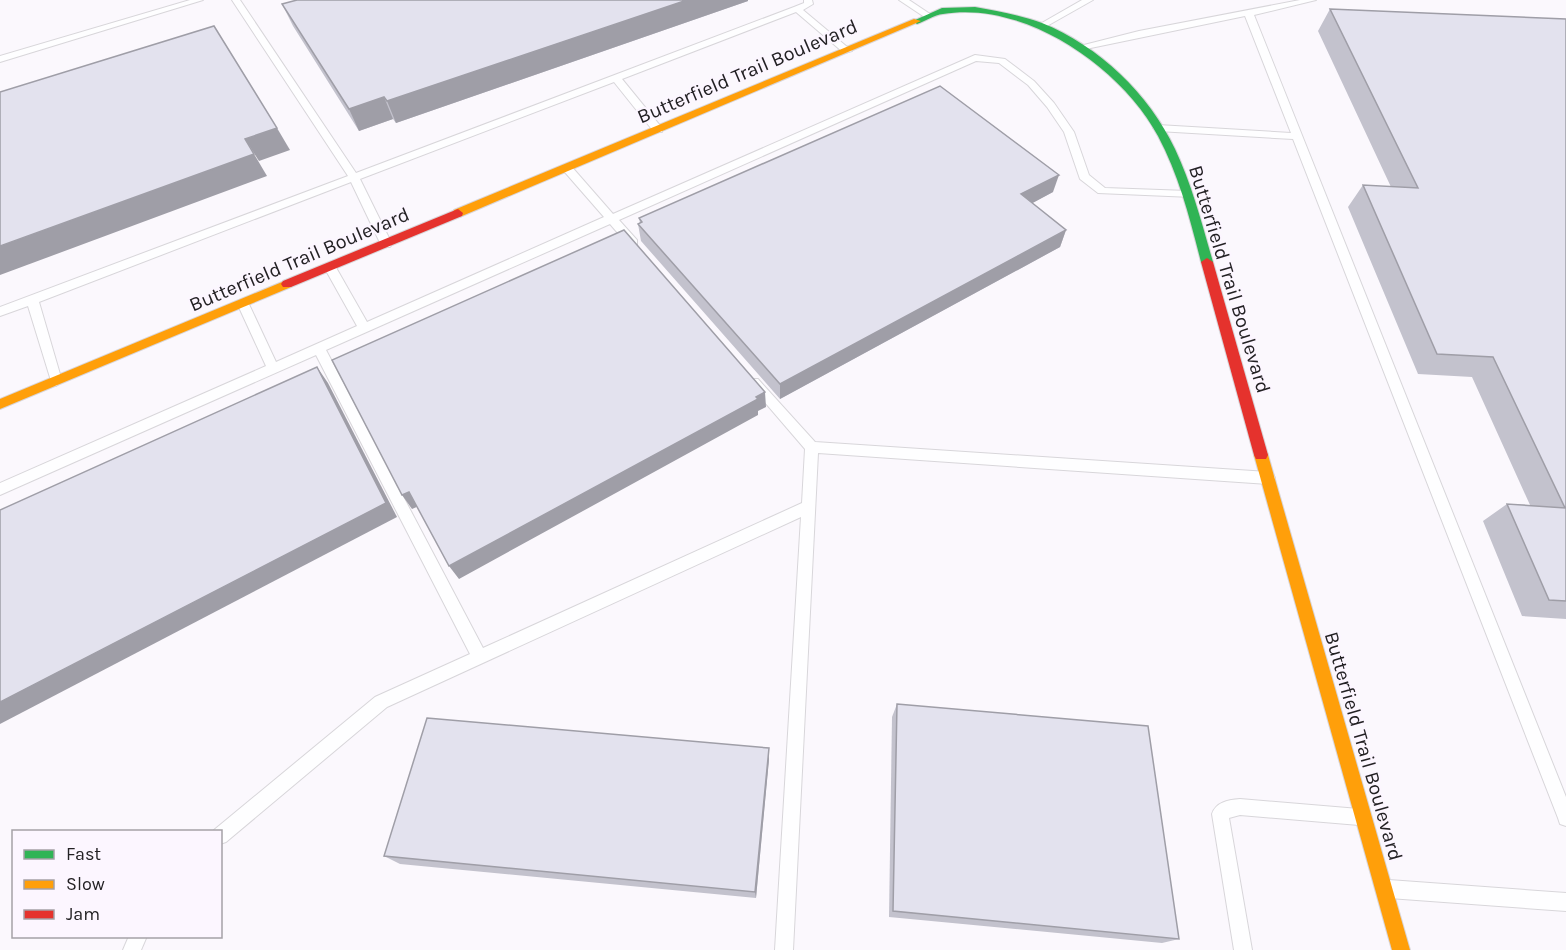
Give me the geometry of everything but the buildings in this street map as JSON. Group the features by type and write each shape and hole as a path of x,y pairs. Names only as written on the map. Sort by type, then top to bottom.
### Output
{"street":[{"name":"Butterfield Trail Boulevard","path":"0,404 941,11 978,8 1019,13 1044,24 1082,46 1113,71 1134,94 1169,147 1188,195 1401,950"}],"lane":[{"path":"0,59 200,0"},
{"path":"236,0 354,177 386,244"},
{"path":"0,312 797,9 809,4 808,0"},
{"path":"903,0 928,16"},
{"path":"1044,24 1089,0"},
{"path":"1082,46 1312,0"},
{"path":"797,9 847,51"},
{"path":"1249,14 1566,818"},
{"path":"0,489 975,58 1002,61 1031,83 1051,105 1069,132 1084,177 1102,191 1188,195"},
{"path":"616,78 658,130"},
{"path":"1158,128 1297,136"},
{"path":"567,168 642,254"},
{"path":"330,267 364,328"},
{"path":"32,299 56,381"},
{"path":"243,303 273,368"},
{"path":"319,349 480,658"},
{"path":"742,368 812,447 1268,478"},
{"path":"784,950 812,447"},
{"path":"222,834 381,702 808,507"},
{"path":"1243,950 1220,814 1229,808 1240,807 1364,817"},
{"path":"1384,888 1566,902"}],"traffic: fast":[{"path":"917,21 942,11 975,10 1008,15 1040,26 1070,41 1097,60 1122,82 1144,107 1162,134 1183,181 1207,262"}],"traffic: slow":[{"path":"458,213 917,21"},
{"path":"0,404 287,284"},
{"path":"1261,455 1401,950"}],"traffic: jam":[{"path":"287,284 458,213"},
{"path":"1207,262 1261,455"}]}
